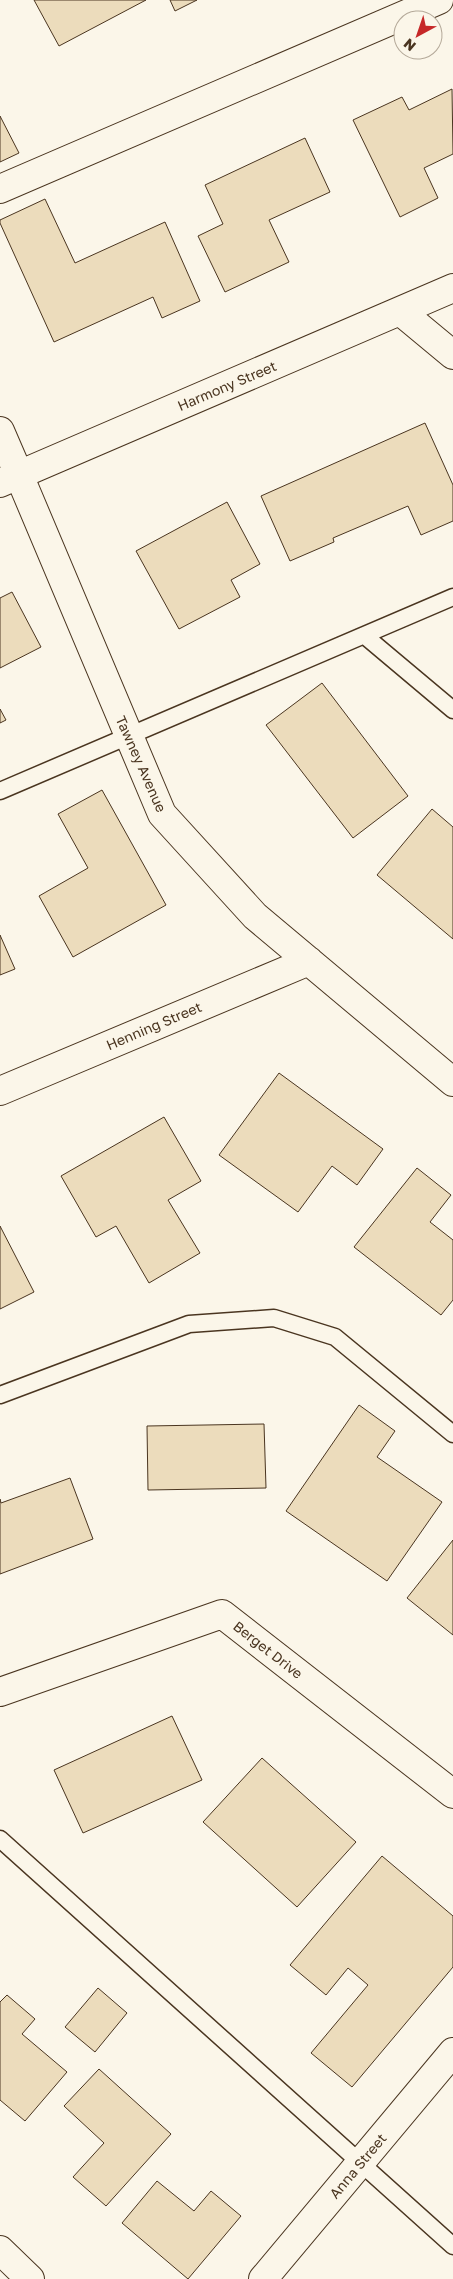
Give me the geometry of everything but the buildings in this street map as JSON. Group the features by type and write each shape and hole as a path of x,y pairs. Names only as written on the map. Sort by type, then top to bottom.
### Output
{"street":[{"path":"0,189 439,0"},
{"name":"Harmony Street","path":"9,479 453,288"},
{"path":"400,311 453,355"},
{"name":"Tawney Avenue","path":"0,432 9,479 129,736 162,814 255,916 453,1082"},
{"name":"Henning Street","path":"0,1091 309,961"},
{"name":"Berget Drive","path":"0,1692 222,1614 453,1794"},
{"name":"Anna Street","path":"263,2279 453,2052"},
{"path":"0,2250 30,2279"}],"lane":[{"path":"0,791 453,597"},
{"path":"365,636 453,710"},
{"path":"0,1395 189,1324 274,1318 335,1337 453,1434"},
{"path":"0,1838 453,2246"}]}
